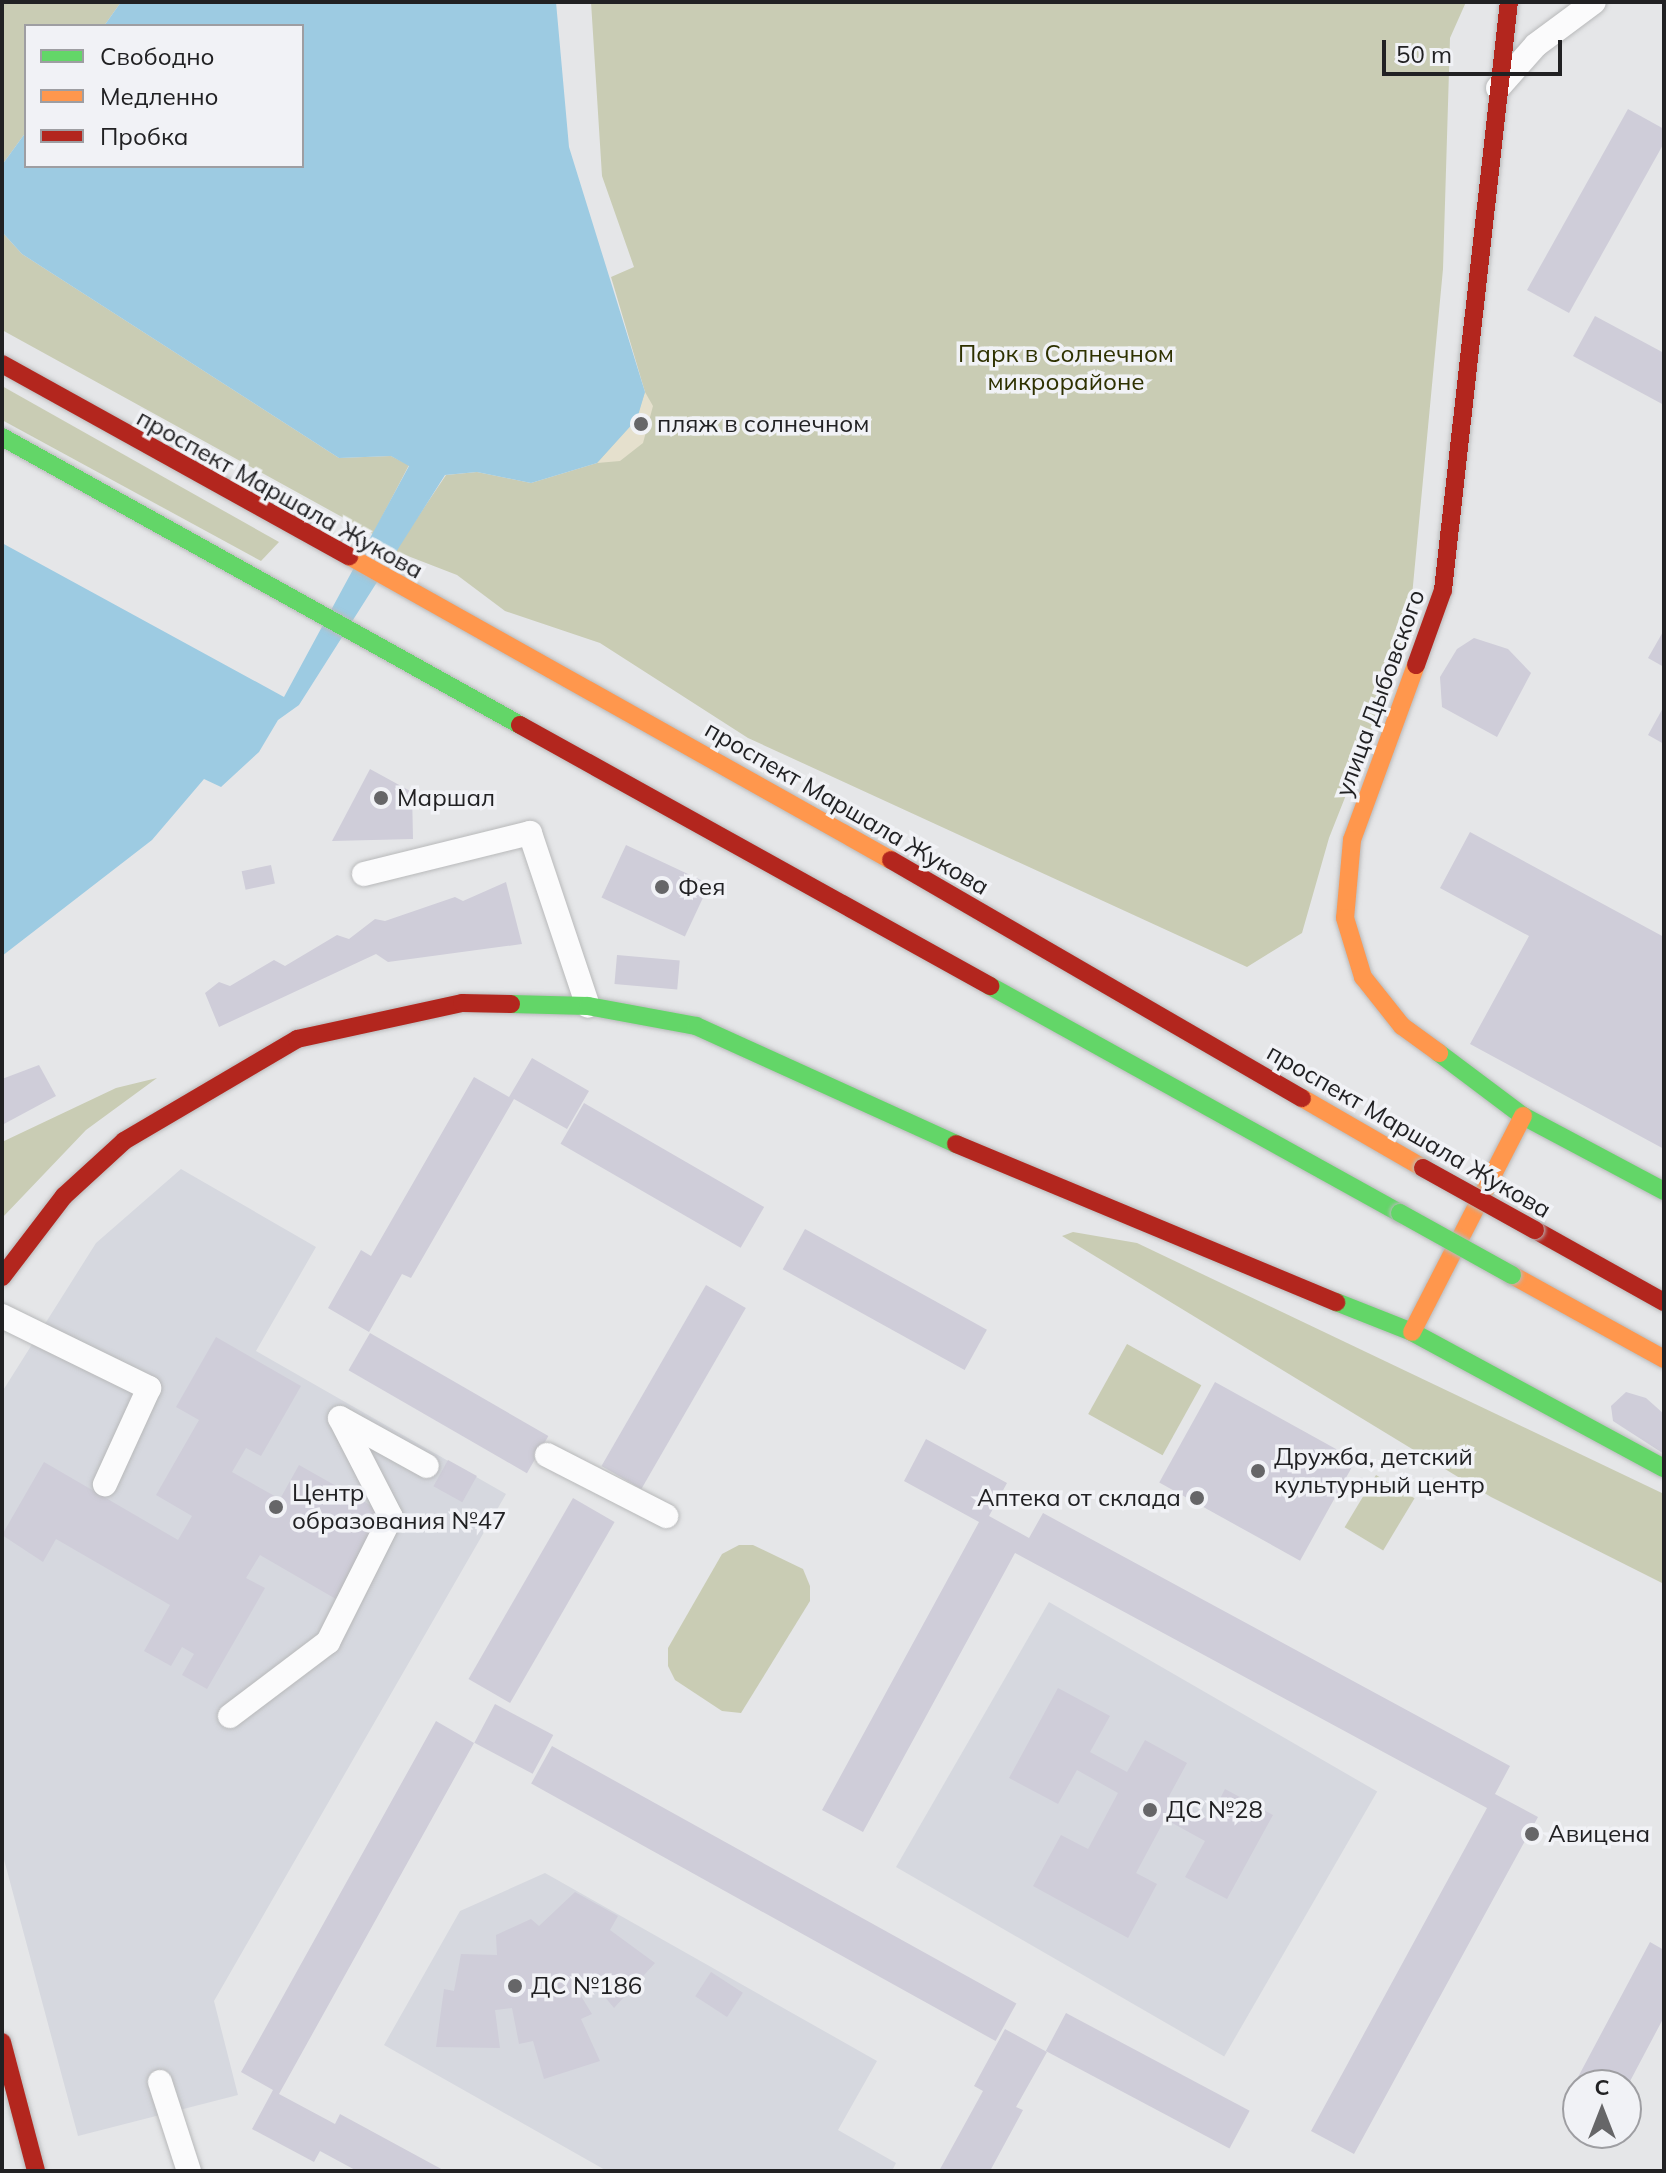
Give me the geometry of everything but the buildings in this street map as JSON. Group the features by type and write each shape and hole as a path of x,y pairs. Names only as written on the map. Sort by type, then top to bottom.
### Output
{"main road":[{"name":"улица Дыбовского","path":"1509,2 1443,590 1352,840 1345,918 1363,977 1402,1026 1523,1116 1664,1191"},
{"name":"проспект Маршала Жукова","path":"2,364 422,602 752,780 1423,1168 1664,1302"},
{"path":"2,437 1664,1359"},
{"path":"2,1277 64,1196 124,1141 297,1039 462,1003 588,1006 696,1026 1079,1200 1412,1332 1664,1468"},
{"path":"1412,1332 1513,1145 1523,1116"},
{"path":"2,2042 36,2171"}],"street":[{"path":"1498,88 1536,45 1594,2"},
{"path":"364,874 530,833 588,1006"},
{"path":"2,1316 149,1388 105,1484"},
{"path":"230,1716 328,1642 391,1517 340,1418 427,1466"},
{"path":"547,1455 666,1516"},
{"path":"160,2082 189,2171"}],"shaded area":[{"path":"181,1169 316,1247 256,1351 506,1494 214,2001 238,2095 78,2136 2,1852 2,1392 96,1243"},
{"path":"1049,1602 1377,1791 1224,2057 896,1867"},
{"path":"545,1873 877,2061 838,2130 896,2163 892,2171 607,2171 384,2045 460,1911"}],"green space":[{"path":"2,2 121,2 105,24 24,24 24,135 2,165"},
{"name":"Парк в Солнечном микрорайоне","path":"591,2 1466,2 1450,38 1443,269 1408,638 1329,838 1302,933 1247,967 748,738 600,643 505,611 457,575 395,551 446,475 477,472 531,483 597,463 645,392 611,277 634,267 602,176"},
{"path":"2,232 22,254 339,458 391,456 409,465 373,534 2,330"},
{"path":"2,386 279,542 261,561 2,420"},
{"path":"157,1078 86,1130 2,1218 2,1142 116,1088"},
{"path":"1073,1232 1137,1243 1664,1494 1664,1584 1491,1497 1062,1236"},
{"path":"1127,1344 1201,1385 1163,1455 1088,1414"},
{"path":"1376,1475 1415,1498 1383,1550 1345,1527"},
{"path":"739,1545 753,1545 803,1569 810,1586 810,1601 741,1713 722,1711 675,1680 668,1666 668,1648 722,1554"}],"sand":[{"name":"пляж в солнечном","path":"645,392 653,406 643,443 620,461 597,463 636,419"}],"water":[{"path":"121,2 556,2 569,147 645,392 637,419 597,463 531,483 477,472 445,475 299,705 278,720 259,752 221,787 204,779 152,840 2,956 2,543 284,697 409,466 391,456 339,458 22,254 2,232 2,165 24,135 24,168 304,168 304,24 105,24"}],"traffic: fast":[{"path":"2,437 520,725"},
{"path":"990,986 1400,1213"},
{"path":"511,1004 588,1006 696,1026 956,1144"},
{"path":"1439,1053 1523,1116 1664,1191"},
{"path":"1400,1213 1512,1275"},
{"path":"1336,1302 1412,1332 1664,1468"}],"traffic: slow":[{"path":"349,556 891,860"},
{"path":"1416,665 1352,840 1345,918 1363,977 1402,1026 1439,1053"},
{"path":"1302,1098 1423,1168"},
{"path":"1412,1332 1523,1116"},
{"path":"1512,1275 1664,1359"}],"traffic: jam":[{"path":"1416,665 1443,590 1509,2"},
{"path":"2,364 349,556"},
{"path":"520,725 990,986"},
{"path":"891,860 1302,1098"},
{"path":"2,1277 64,1196 124,1141 297,1039 462,1003 511,1004"},
{"path":"956,1144 1336,1302"},
{"path":"1423,1168 1535,1230"},
{"path":"1535,1230 1664,1302"},
{"path":"2,2042 36,2171"}],"place":[{"name":"пляж в солнечном","path":"641,424"},
{"name":"Маршал","path":"381,798"},
{"name":"Фея","path":"662,887"},
{"name":"Дружба, детский культурный центр","path":"1258,1471"},
{"name":"Аптека от склада","path":"1197,1498"},
{"name":"Центр образования №47","path":"276,1507"},
{"name":"ДС №28","path":"1150,1810"},
{"name":"Авицена","path":"1532,1834"},
{"name":"ДС №186","path":"515,1986"}]}
